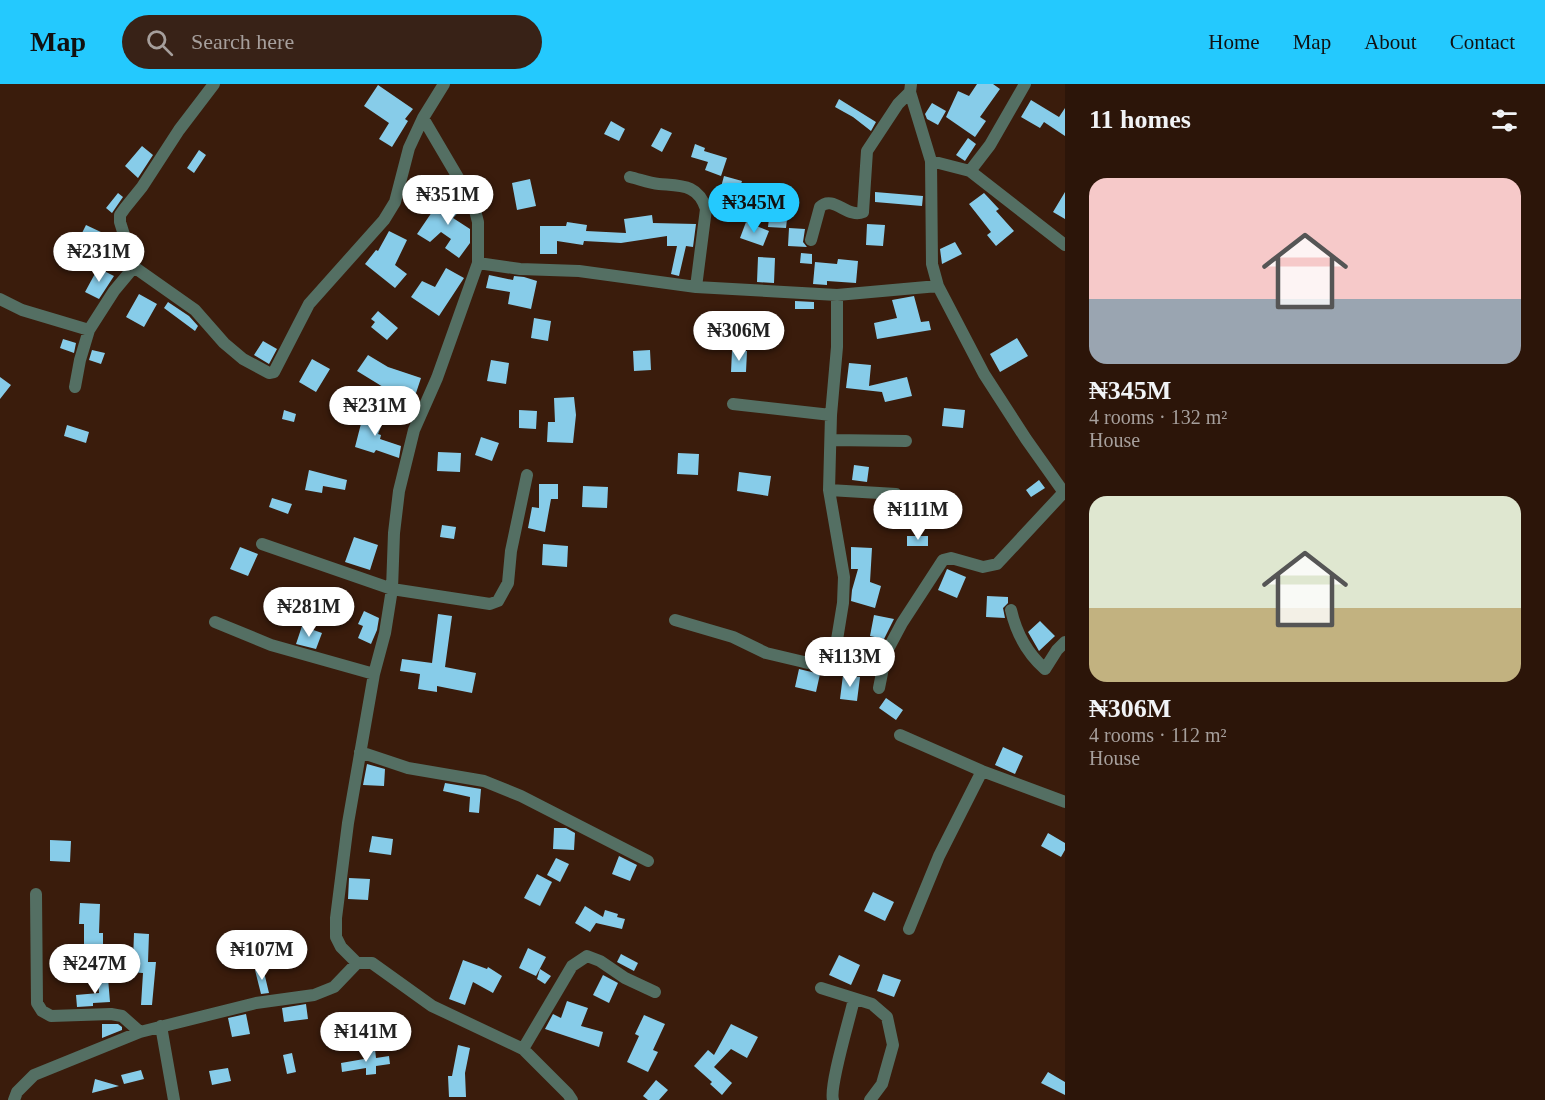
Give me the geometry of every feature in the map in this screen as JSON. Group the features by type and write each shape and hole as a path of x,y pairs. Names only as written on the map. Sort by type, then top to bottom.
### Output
{"street":[{"path":"214,84 179,130 142,188 120,214 120,222 134,267 195,310 224,343 243,359 264,372 274,372 309,304 384,220 395,202 409,148 441,85"},
{"path":"969,171 990,145 1025,84"},
{"path":"879,688 886,653 902,623 943,560 951,558 983,567 997,564 1064,493 984,374 938,286 932,264 931,161 911,88"},
{"path":"811,240 817,215 823,204 829,202 855,214 863,212 867,151 911,88"},
{"path":"423,118 473,203 478,222 478,263 437,378 414,430 399,491 394,533 392,589 385,633 374,674 348,823 336,937 340,947 357,963 372,963 432,1006 523,1049 572,1100"},
{"path":"931,161 969,171 1065,245"},
{"path":"630,177 656,184 681,186 695,191 702,197 706,209 696,287"},
{"path":"478,263 579,271 696,287 837,295 938,286"},
{"path":"75,387 89,330 114,291 134,267"},
{"path":"675,620 733,637 766,652 824,666 834,658 843,603 844,577 829,490 831,415 837,346 837,295"},
{"path":"0,299 22,310 89,330"},
{"path":"733,404 831,415"},
{"path":"831,440 906,441"},
{"path":"261,544 392,589 490,604 498,601 507,582 527,475"},
{"path":"829,490 896,494"},
{"path":"1011,609 1016,631 1046,669 1056,650 1065,642"},
{"path":"215,622 271,645 374,674"},
{"path":"900,735 982,771 1065,802"},
{"path":"360,752 408,768 484,781 521,796 648,861"},
{"path":"909,929 939,856 982,771"},
{"path":"36,894 37,1003 42,1011 51,1016 111,1014 122,1016 140,1032"},
{"path":"523,1049 572,966 587,956 655,992"},
{"path":"14,1100 17,1092 34,1075 140,1032 256,1003 314,995 334,987 357,963"},
{"path":"820,988 872,1004 887,1017 893,1045 882,1084 870,1100"},
{"path":"833,1100 831,1096 854,999"},
{"path":"161,1026 174,1100"}],"building":[{"path":"977,84 993,84 1000,89 980,117 986,121 975,137 946,117 958,91 969,96"},
{"path":"378,85 413,109 405,119 408,121 392,147 379,139 389,123 364,106"},
{"path":"839,99 876,122 871,131 835,107"},
{"path":"1031,100 1059,117 1065,108 1065,136 1044,122 1040,128 1021,117"},
{"path":"932,103 946,111 938,125 927,119 925,114"},
{"path":"611,121 625,129 619,141 604,134"},
{"path":"661,128 672,133 662,152 651,146"},
{"path":"968,138 976,144 965,161 956,155"},
{"path":"695,144 705,148 704,151 727,158 721,176 705,170 708,162 691,157"},
{"path":"142,146 153,155 138,178 125,166"},
{"path":"199,150 206,155 194,173 187,168"},
{"path":"724,176 742,181 735,203 718,198"},
{"path":"530,179 536,206 517,210 512,183"},
{"path":"456,190 465,205 453,218 470,229 470,243 459,258 445,248 451,239 441,232 430,242 417,234 432,212 434,214"},
{"path":"875,192 923,196 922,206 875,202"},
{"path":"1065,192 1065,219 1053,212"},
{"path":"118,193 123,197 112,213 106,208"},
{"path":"984,193 999,209 996,211 1014,231 996,246 987,235 991,232 969,204"},
{"path":"771,200 789,202 786,228 768,227"},
{"path":"652,215 653,223 696,224 693,247 686,246 679,276 671,274 677,246 667,246 667,236 621,243 584,241 583,245 557,241 557,254 540,254 540,226 566,226 567,222 587,225 586,231 626,233 624,219"},
{"path":"746,222 769,231 763,246 740,238"},
{"path":"867,224 885,225 883,246 866,245"},
{"path":"86,225 103,233 91,257 74,249"},
{"path":"789,228 805,229 803,242 807,247 788,246"},
{"path":"389,231 407,240 395,265 407,274 395,288 365,264 376,250 378,251"},
{"path":"955,242 962,254 942,264 940,249"},
{"path":"801,253 812,254 812,264 800,263"},
{"path":"758,257 775,258 774,283 757,282"},
{"path":"838,259 858,261 856,283 827,281 827,285 813,284 815,262 837,264"},
{"path":"98,268 114,276 99,299 85,292"},
{"path":"446,268 464,278 439,316 411,297 422,281 435,287"},
{"path":"489,275 513,280 514,276 524,277 537,281 531,309 508,304 510,292 486,288"},
{"path":"139,294 157,304 144,327 126,317"},
{"path":"914,296 921,322 929,321 931,330 877,339 874,323 897,318 892,300"},
{"path":"795,301 814,302 814,309 795,309"},
{"path":"168,302 189,316 198,326 195,331 164,308"},
{"path":"378,311 398,328 387,340 371,327 375,322 371,319"},
{"path":"534,318 551,321 548,341 531,338"},
{"path":"1017,338 1028,356 1000,372 990,354"},
{"path":"63,339 76,343 74,353 60,348"},
{"path":"263,341 277,349 269,364 254,355"},
{"path":"92,350 105,353 101,364 89,360"},
{"path":"650,350 651,370 634,371 633,351"},
{"path":"732,351 747,351 746,372 731,372"},
{"path":"368,355 388,367 421,378 414,399 388,390 357,371"},
{"path":"312,359 330,369 316,392 299,382"},
{"path":"491,360 509,363 506,384 487,381"},
{"path":"849,363 871,365 869,386 907,377 912,396 885,402 882,392 846,388"},
{"path":"0,377 11,385 0,399"},
{"path":"574,397 576,415 573,443 547,442 548,422 555,422 554,398"},
{"path":"944,408 965,410 963,428 942,426"},
{"path":"284,410 296,414 294,422 282,419"},
{"path":"519,410 537,411 536,429 519,428"},
{"path":"364,412 384,419 378,434 381,435 380,439 401,446 399,458 376,450 374,453 355,447"},
{"path":"67,425 89,432 86,443 64,436"},
{"path":"481,437 499,443 492,461 475,455"},
{"path":"438,452 461,453 460,472 437,471"},
{"path":"678,453 699,454 698,475 677,474"},
{"path":"854,465 869,467 867,482 852,480"},
{"path":"309,470 347,480 345,490 323,486 322,493 305,490"},
{"path":"739,472 771,476 768,496 737,491"},
{"path":"1039,480 1045,488 1031,497 1026,490"},
{"path":"539,484 558,484 558,499 551,499 545,532 528,528 532,507 539,508"},
{"path":"583,486 608,487 607,508 582,507"},
{"path":"272,498 292,504 288,514 269,507"},
{"path":"442,525 456,527 454,539 440,537"},
{"path":"907,536 928,536 928,546 907,546"},
{"path":"354,537 378,545 370,570 345,562"},
{"path":"543,544 568,546 567,567 542,565"},
{"path":"240,547 258,554 248,576 230,569"},
{"path":"851,547 872,548 870,582 881,586 875,608 851,601 858,569 851,569"},
{"path":"947,569 966,577 957,598 938,590"},
{"path":"987,596 1008,597 1008,603 1003,608 1005,618 986,617"},
{"path":"364,611 379,618 371,644 358,638 363,626 358,624"},
{"path":"438,614 452,616 445,667 476,673 472,693 437,686 437,692 418,689 420,674 400,671 402,659 432,663"},
{"path":"874,615 894,619 884,639 870,636"},
{"path":"1040,621 1055,636 1039,651 1028,632"},
{"path":"302,626 322,633 316,649 296,644"},
{"path":"799,669 820,674 816,692 795,687"},
{"path":"843,675 860,677 857,701 840,699"},
{"path":"886,698 903,710 896,720 879,708"},
{"path":"1003,747 1023,756 1015,774 995,765"},
{"path":"367,764 385,769 384,786 363,785"},
{"path":"445,783 481,789 479,813 469,812 470,797 443,791"},
{"path":"554,828 566,828 575,833 574,850 553,849"},
{"path":"1048,833 1065,843 1065,850 1061,857 1041,846"},
{"path":"372,836 393,839 391,855 369,852"},
{"path":"50,840 71,841 70,862 50,861"},
{"path":"619,856 637,865 630,881 612,874"},
{"path":"556,858 569,864 560,882 547,875"},
{"path":"537,874 552,882 540,906 524,898"},
{"path":"349,878 370,879 368,900 348,899"},
{"path":"873,892 894,902 885,921 864,911"},
{"path":"80,903 100,904 99,933 103,933 103,956 84,956 84,924 79,924"},
{"path":"585,906 603,917 605,910 618,914 617,917 625,919 622,929 596,923 590,932 575,923"},
{"path":"134,933 149,934 148,962 156,962 152,1005 141,1005 143,973 129,972 129,961 133,961"},
{"path":"528,948 546,957 536,976 519,968"},
{"path":"621,954 638,963 634,971 617,962"},
{"path":"839,955 860,965 851,985 829,975"},
{"path":"463,960 487,969 488,967 502,976 493,993 473,982 465,1005 449,999"},
{"path":"263,968 269,993 261,994 255,970"},
{"path":"540,969 551,976 545,984 537,979"},
{"path":"883,974 901,980 894,997 877,991"},
{"path":"603,975 618,983 609,1003 593,995"},
{"path":"108,978 110,1002 77,1007 76,995 99,993 98,979"},
{"path":"567,1001 588,1008 581,1026 603,1032 599,1047 545,1029 553,1014 561,1018"},
{"path":"306,1004 308,1019 284,1022 282,1008"},
{"path":"246,1014 250,1034 232,1037 228,1018"},
{"path":"644,1015 665,1024 653,1050 658,1052 648,1072 627,1062 639,1036 635,1034"},
{"path":"102,1024 118,1024 122,1030 102,1038"},
{"path":"731,1024 758,1037 747,1058 731,1049 714,1067 732,1083 722,1095 710,1084 712,1082 694,1066 708,1050 714,1055"},
{"path":"458,1045 470,1048 465,1073 466,1097 449,1097 448,1076 452,1076"},
{"path":"375,1049 376,1058 389,1056 390,1064 376,1066 376,1074 366,1075 366,1068 342,1072 341,1063 364,1059 363,1051"},
{"path":"292,1053 296,1072 287,1074 283,1055"},
{"path":"228,1068 231,1081 212,1085 209,1071"},
{"path":"141,1070 144,1079 124,1084 121,1075"},
{"path":"1048,1072 1065,1082 1065,1095 1041,1083"},
{"path":"95,1079 119,1086 92,1093"},
{"path":"656,1080 668,1090 659,1100 648,1100 643,1096"}]}
